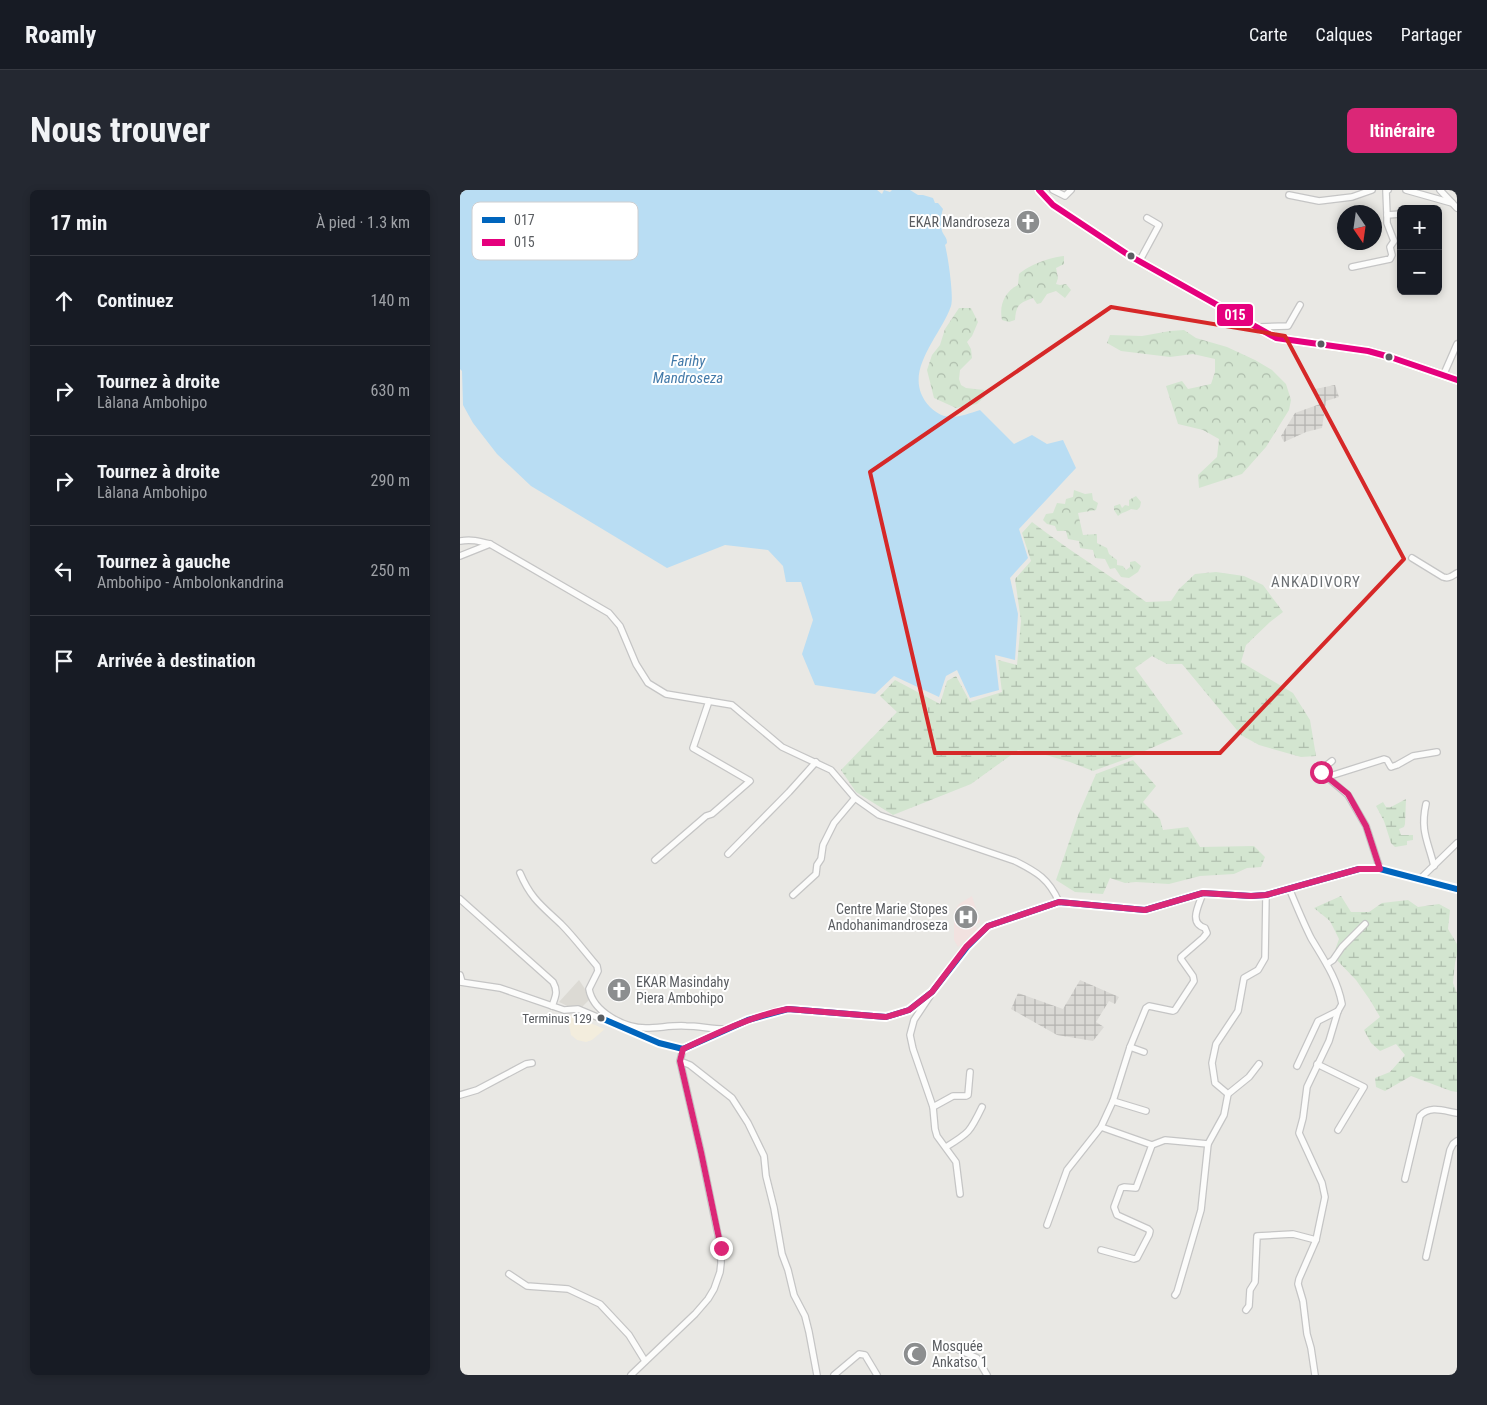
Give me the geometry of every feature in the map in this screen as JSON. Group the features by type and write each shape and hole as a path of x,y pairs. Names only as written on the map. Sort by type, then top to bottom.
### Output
{"main road":[{"path":"1039,190 1053,205 1139,262 1281,340 1368,351 1457,380"}],"street":[{"path":"1053,190 1065,196 1071,190"},
{"path":"1288,195 1319,201 1352,197 1372,190"},
{"path":"1352,268 1390,258 1392,255 1390,247 1394,240 1387,223 1386,191 1388,190"},
{"path":"1406,190 1452,203"},
{"path":"1440,190 1457,208"},
{"path":"1387,215 1397,214"},
{"path":"1139,262 1159,225 1147,218"},
{"path":"1235,316 1261,328 1288,326 1300,305"},
{"path":"1443,376 1457,344"},
{"path":"460,541 478,540 490,544 609,613 620,626 636,664 648,683 666,694 732,705 782,747 831,770 855,798 879,814 1016,861 1045,878 1054,890 1059,902"},
{"path":"460,556 490,544"},
{"path":"1412,558 1443,577 1451,577 1457,573"},
{"path":"655,860 750,781 693,748 709,701"},
{"path":"1327,777 1384,759 1388,760 1391,767 1413,756 1437,752"},
{"path":"1332,761 1321,772 1348,794 1366,826 1380,869"},
{"path":"728,854 816,762"},
{"path":"793,895 816,874 816,865 821,859 824,845 834,823 855,798"},
{"path":"1426,804 1423,816 1423,829 1434,866"},
{"path":"1420,879 1457,843"},
{"path":"960,1194 956,1162 937,1136 934,1107 913,1049 910,1035 914,1020 932,992 966,947 988,926 1059,902 1145,910 1203,893 1266,895 1359,869 1380,869 1457,889"},
{"path":"520,873 527,889 536,901 562,925 597,966 598,971 589,988 593,999 602,1010 621,1022 644,1028 686,1026 727,1030"},
{"path":"1289,888 1302,919 1339,989 1342,1004 1329,1041 1307,1087 1299,1133 1322,1183 1325,1197 1316,1240 1298,1284 1303,1301 1306,1329 1315,1375"},
{"path":"1047,1225 1067,1170 1102,1127 1146,1008 1150,1006 1175,1010 1194,981 1194,978 1181,959 1181,955 1207,933 1205,928 1197,924 1196,919 1203,893"},
{"path":"1228,1094 1215,1084 1212,1063 1216,1044 1238,1011 1244,978 1258,970 1265,958 1266,895"},
{"path":"460,899 553,982 557,994 552,1006"},
{"path":"1327,964 1333,960 1342,946 1364,924"},
{"path":"460,974 461,982 500,988 564,1010 578,1009 659,1043 683,1049 773,1011 788,1009 886,1017 909,1010 932,992"},
{"path":"1297,1066 1318,1020 1338,1011"},
{"path":"1130,1047 1144,1052"},
{"path":"631,1375 695,1314 708,1299 720,1272 721,1248 680,1061 683,1049"},
{"path":"680,1061 690,1065 732,1098 748,1123 764,1156 766,1176 782,1254 794,1295 805,1316 817,1375"},
{"path":"460,1095 477,1090 526,1064 532,1063"},
{"path":"1175,1295 1201,1210 1208,1144 1224,1115 1228,1094 1249,1077 1260,1064"},
{"path":"1317,1064 1364,1087 1338,1130"},
{"path":"934,1107 953,1096 966,1096 968,1094 970,1072"},
{"path":"1113,1101 1146,1112"},
{"path":"946,1147 972,1128 982,1107"},
{"path":"1404,1179 1420,1116 1427,1111 1435,1109 1457,1113"},
{"path":"1102,1127 1152,1145 1165,1140 1208,1144"},
{"path":"1426,1257 1450,1150 1457,1141"},
{"path":"1101,1250 1134,1259 1137,1258 1149,1235 1150,1231 1148,1229 1117,1215 1114,1207 1121,1188 1124,1186 1136,1188 1152,1145"},
{"path":"1246,1310 1250,1290 1255,1282 1257,1236 1293,1234 1316,1240"},
{"path":"509,1274 527,1286 568,1289 600,1304 630,1335 645,1362"},
{"path":"950,1349 953,1347 977,1358 987,1375"},
{"path":"834,1375 859,1354 863,1354 876,1375"}],"highlighted area":[{"path":"1111,307 1285,336 1404,559 1220,753 935,753 870,472"}],"shaded area":[{"path":"1335,385 1339,397 1326,401 1322,428 1306,432 1284,442 1281,436 1295,413 1320,404 1315,389"},
{"name":"Centre Marie Stopes Andohanimandroseza","path":"972,896 980,922 975,925 977,929 958,947 954,940 954,912 959,904"},
{"path":"579,980 591,998 578,1011 559,1002"},
{"path":"1080,980 1119,997 1115,1004 1109,1001 1096,1022 1104,1027 1093,1041 1057,1035 1011,1009 1018,993 1063,1009"},
{"path":"567,1014 605,1029 592,1040 586,1042 577,1040 571,1035"}],"green space":[{"path":"1064,256 1064,264 1056,268 1058,278 1056,284 1066,284 1071,290 1065,298 1056,291 1047,294 1041,303 1037,304 1033,298 1024,301 1016,311 1015,320 1009,322 1002,320 1002,305 1009,291 1018,285 1019,274 1040,262"},
{"path":"959,308 971,308 978,322 967,342 971,349 972,358 960,370 959,379 961,385 966,388 984,390 985,396 977,404 956,408 934,398 927,370 932,355 940,345 945,329"},
{"path":"1184,330 1196,338 1227,347 1272,370 1286,384 1291,400 1289,410 1266,447 1242,474 1199,488 1198,475 1217,457 1219,439 1203,430 1178,424 1166,386 1182,381 1188,389 1211,384 1215,372 1215,359 1193,354 1170,357 1121,351 1107,343 1110,335 1142,336"},
{"path":"1074,490 1085,494 1092,493 1093,500 1098,503 1096,510 1078,513 1083,535 1097,534 1097,543 1107,548 1109,554 1117,560 1117,565 1123,566 1126,570 1130,567 1130,562 1135,561 1141,566 1138,572 1129,578 1121,577 1115,568 1110,569 1105,559 1095,558 1093,550 1080,548 1079,541 1068,539 1066,531 1057,531 1055,526 1047,524 1043,520 1046,514 1053,513 1057,503 1065,504 1066,499 1073,497"},
{"path":"1136,496 1141,502 1140,507 1137,510 1131,509 1118,516 1114,506 1120,504 1122,508 1125,505 1129,506 1129,500"},
{"path":"1032,522 1146,602 1171,601 1179,589 1195,574 1216,572 1244,576 1263,585 1283,612 1246,645 1241,662 1293,693 1310,720 1316,756 1301,757 1259,745 1241,735 1182,664 1167,664 1152,656 1135,668 1183,734 1129,758 1093,771 1039,753 1018,750 971,784 893,815 856,792 841,770 897,712 880,696 895,680 940,704 947,681 956,676 970,702 1002,692 998,660 1017,665 1021,621 1015,579 1031,561 1022,533"},
{"path":"1133,760 1156,786 1143,802 1160,819 1163,830 1188,827 1200,847 1254,846 1265,857 1261,867 1247,868 1234,874 1200,876 1169,884 1125,883 1110,878 1103,894 1075,892 1056,880 1079,813 1096,774"},
{"path":"1406,799 1405,824 1404,827 1399,829 1401,835 1413,835 1413,840 1407,841 1407,845 1395,847 1391,843 1384,821 1376,806 1383,802 1386,807 1391,807"},
{"path":"1341,896 1351,912 1369,912 1382,903 1408,900 1418,907 1439,904 1450,910 1448,929 1457,944 1453,983 1457,993 1457,1092 1411,1076 1385,1091 1376,1087 1375,1078 1390,1072 1405,1055 1396,1044 1380,1051 1371,1043 1364,1030 1380,1017 1356,980 1333,956 1339,939 1330,921 1314,908"}],"water":[{"name":"Farihy Mandroseza","path":"460,190 877,190 882,194 884,190 890,192 892,190 910,190 918,195 933,198 935,203 938,203 943,209 941,226 947,241 945,245 952,301 946,318 931,343 920,369 919,382 922,394 930,407 948,417 980,410 1014,444 1032,435 1047,444 1063,440 1076,468 1019,529 1028,558 1010,578 1018,614 1015,660 995,655 999,690 970,698 957,670 946,676 939,697 894,676 875,694 815,685 802,654 813,620 801,582 786,582 783,566 768,550 725,545 667,568 531,486 497,454 473,423 463,405 462,371 460,369"}],"transit line":[{"name":"015","path":"1039,190 1053,205 1130,256 1276,338 1368,351 1457,380"},
{"name":"017","path":"683,1049 748,1020 788,1009 886,1017 909,1010 932,992 967,947 988,926 1059,902 1145,910 1203,893 1266,895 1359,869 1380,869 1457,889"},
{"name":"017","path":"601,1018 659,1043 683,1049"}],"place":[{"name":"EKAR Mandroseza","path":"1028,222"},
{"name":"Centre Marie Stopes Andohanimandroseza","path":"966,917"},
{"name":"EKAR Masindahy Piera Ambohipo","path":"619,990"},
{"name":"Terminus 129","path":"601,1018"},
{"name":"Mosquée Ankatso 1","path":"915,1354"}],"district":[{"name":"ANKADIVORY","path":"1316,582"}],"route":[{"path":"721,1248 680,1061 683,1049 773,1011 788,1009 886,1017 909,1010 932,992 966,947 988,926 1059,902 1145,910 1203,893 1266,895 1359,869 1380,869 1366,826 1348,794 1321,772"}]}
